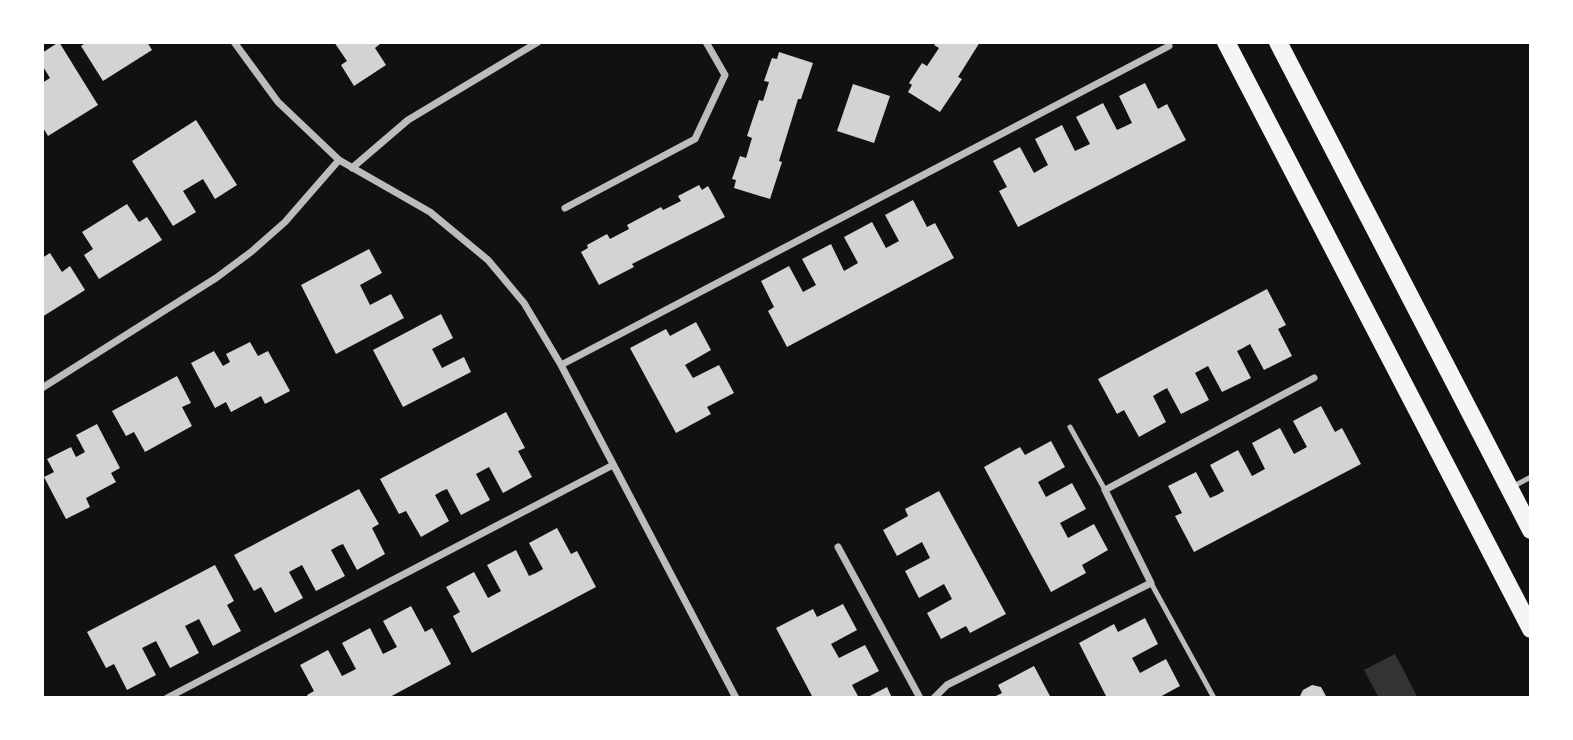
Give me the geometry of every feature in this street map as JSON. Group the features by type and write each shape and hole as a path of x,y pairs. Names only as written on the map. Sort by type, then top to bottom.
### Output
{"main road":[{"path":"1226,42 1531,629"},
{"path":"1278,42 1531,530"}],"street":[{"path":"234,42 278,102 339,160 430,212 488,260 524,303 561,365 736,698"},
{"path":"352,168 408,120 538,42"},
{"path":"565,208 695,139 725,75 707,45 717,42"},
{"path":"561,365 1169,46"},
{"path":"42,388 216,278 251,252 285,222 339,160"},
{"path":"934,698 947,685 1151,583 1105,490 1314,378"},
{"path":"167,698 613,465"},
{"path":"838,547 920,698"}],"lane":[{"path":"1070,427 1105,490"},
{"path":"1510,489 1531,477"},
{"path":"1151,583 1214,698"}],"shaded area":[{"path":"1395,654 1418,698 1379,698 1364,670"}],"building":[{"path":"59,42 98,105 48,136 42,126 42,83 50,78 42,65 42,53"},
{"path":"87,42 147,42 152,50 103,81 81,46"},
{"path":"334,42 379,42 375,48 386,65 354,86 341,65 347,61"},
{"path":"937,42 980,42 958,77 962,79 940,112 908,92 912,85 909,83 922,63 927,66 939,48 934,45"},
{"path":"779,52 813,63 801,99 798,99 770,199 734,188 736,180 732,179 740,156 746,158 752,138 747,136 759,100 763,101 769,82 764,81 772,58 777,59"},
{"path":"1145,83 1158,109 1167,104 1186,140 1018,227 999,191 1007,187 993,161 1020,147 1034,173 1048,165 1035,139 1062,125 1075,151 1090,144 1076,117 1103,103 1117,130 1132,123 1119,96"},
{"path":"853,84 890,96 874,143 837,131"},
{"path":"196,120 237,185 215,199 203,179 183,191 196,212 173,226 132,161"},
{"path":"699,185 702,190 708,186 725,217 632,264 634,267 599,285 581,252 588,248 587,245 607,234 610,239 629,229 627,225 661,207 663,210 681,201 678,196"},
{"path":"913,200 927,227 935,223 954,258 787,347 768,311 774,307 761,281 789,266 803,292 816,285 802,259 831,244 844,271 858,263 844,237 872,222 886,248 899,241 885,215"},
{"path":"127,204 139,222 147,217 162,240 99,279 84,255 93,249 82,232"},
{"path":"369,249 382,273 360,285 370,305 391,294 404,318 336,354 301,285"},
{"path":"50,253 62,272 70,266 85,290 42,317 42,258"},
{"path":"1267,289 1286,325 1278,329 1292,356 1264,370 1250,344 1237,351 1251,378 1222,392 1208,366 1195,373 1209,400 1181,414 1167,388 1153,396 1166,422 1139,437 1124,410 1117,414 1098,379"},
{"path":"441,314 453,338 432,349 442,368 464,357 471,372 403,407 373,350"},
{"path":"696,322 711,350 685,365 693,378 719,365 734,393 707,407 711,414 676,433 630,348 666,329 670,336"},
{"path":"250,342 258,356 268,351 290,391 265,404 261,396 231,412 226,402 215,408 191,363 214,351 223,366 230,362 226,354"},
{"path":"177,376 191,403 182,407 192,426 145,452 134,432 126,436 112,411"},
{"path":"1321,406 1335,432 1342,428 1361,464 1194,552 1175,516 1182,513 1168,486 1196,472 1210,498 1217,495 1224,491 1210,465 1238,450 1252,476 1265,469 1252,443 1280,428 1294,454 1307,447 1293,421"},
{"path":"506,412 525,448 518,451 532,477 503,493 489,467 476,474 490,500 461,515 447,489 442,491 435,495 449,521 421,537 406,511 399,514 380,479"},
{"path":"97,424 120,468 111,473 116,482 86,498 90,507 66,519 44,477 54,472 47,459 71,447 76,457 85,452 76,435"},
{"path":"1051,441 1065,467 1038,482 1046,497 1072,483 1086,509 1060,523 1068,538 1094,524 1108,550 1082,565 1086,573 1051,592 984,467 1020,447 1025,455"},
{"path":"359,489 379,524 372,528 385,554 357,570 343,544 338,546 331,550 345,576 316,591 302,565 289,572 303,598 275,613 261,587 254,591 234,555"},
{"path":"939,491 1006,614 970,633 966,626 941,639 927,613 952,599 944,584 919,598 905,571 930,558 922,542 897,556 883,530 908,516 905,509"},
{"path":"557,528 571,554 577,551 596,587 472,653 453,616 460,612 446,587 474,572 488,598 501,591 487,565 516,550 529,576 536,573 543,569 529,543"},
{"path":"215,565 234,601 227,605 241,631 213,646 199,619 185,626 199,653 170,668 156,641 142,648 156,675 127,690 114,664 106,668 87,632"},
{"path":"843,604 857,630 831,644 839,658 865,645 879,671 852,685 859,698 813,698 776,628 813,609 817,617"},
{"path":"411,606 425,632 432,628 451,664 388,698 309,698 307,695 314,691 300,665 328,650 342,676 356,669 342,643 370,628 383,654 397,647 383,621"},
{"path":"1145,618 1158,644 1132,658 1140,673 1166,659 1180,686 1158,698 1107,698 1079,643 1114,624 1118,632"},
{"path":"1034,666 1051,698 992,698 1002,693 998,685"},
{"path":"1312,685 1321,687 1327,698 1299,698 1303,690"},
{"path":"887,687 892,698 866,698"}]}
